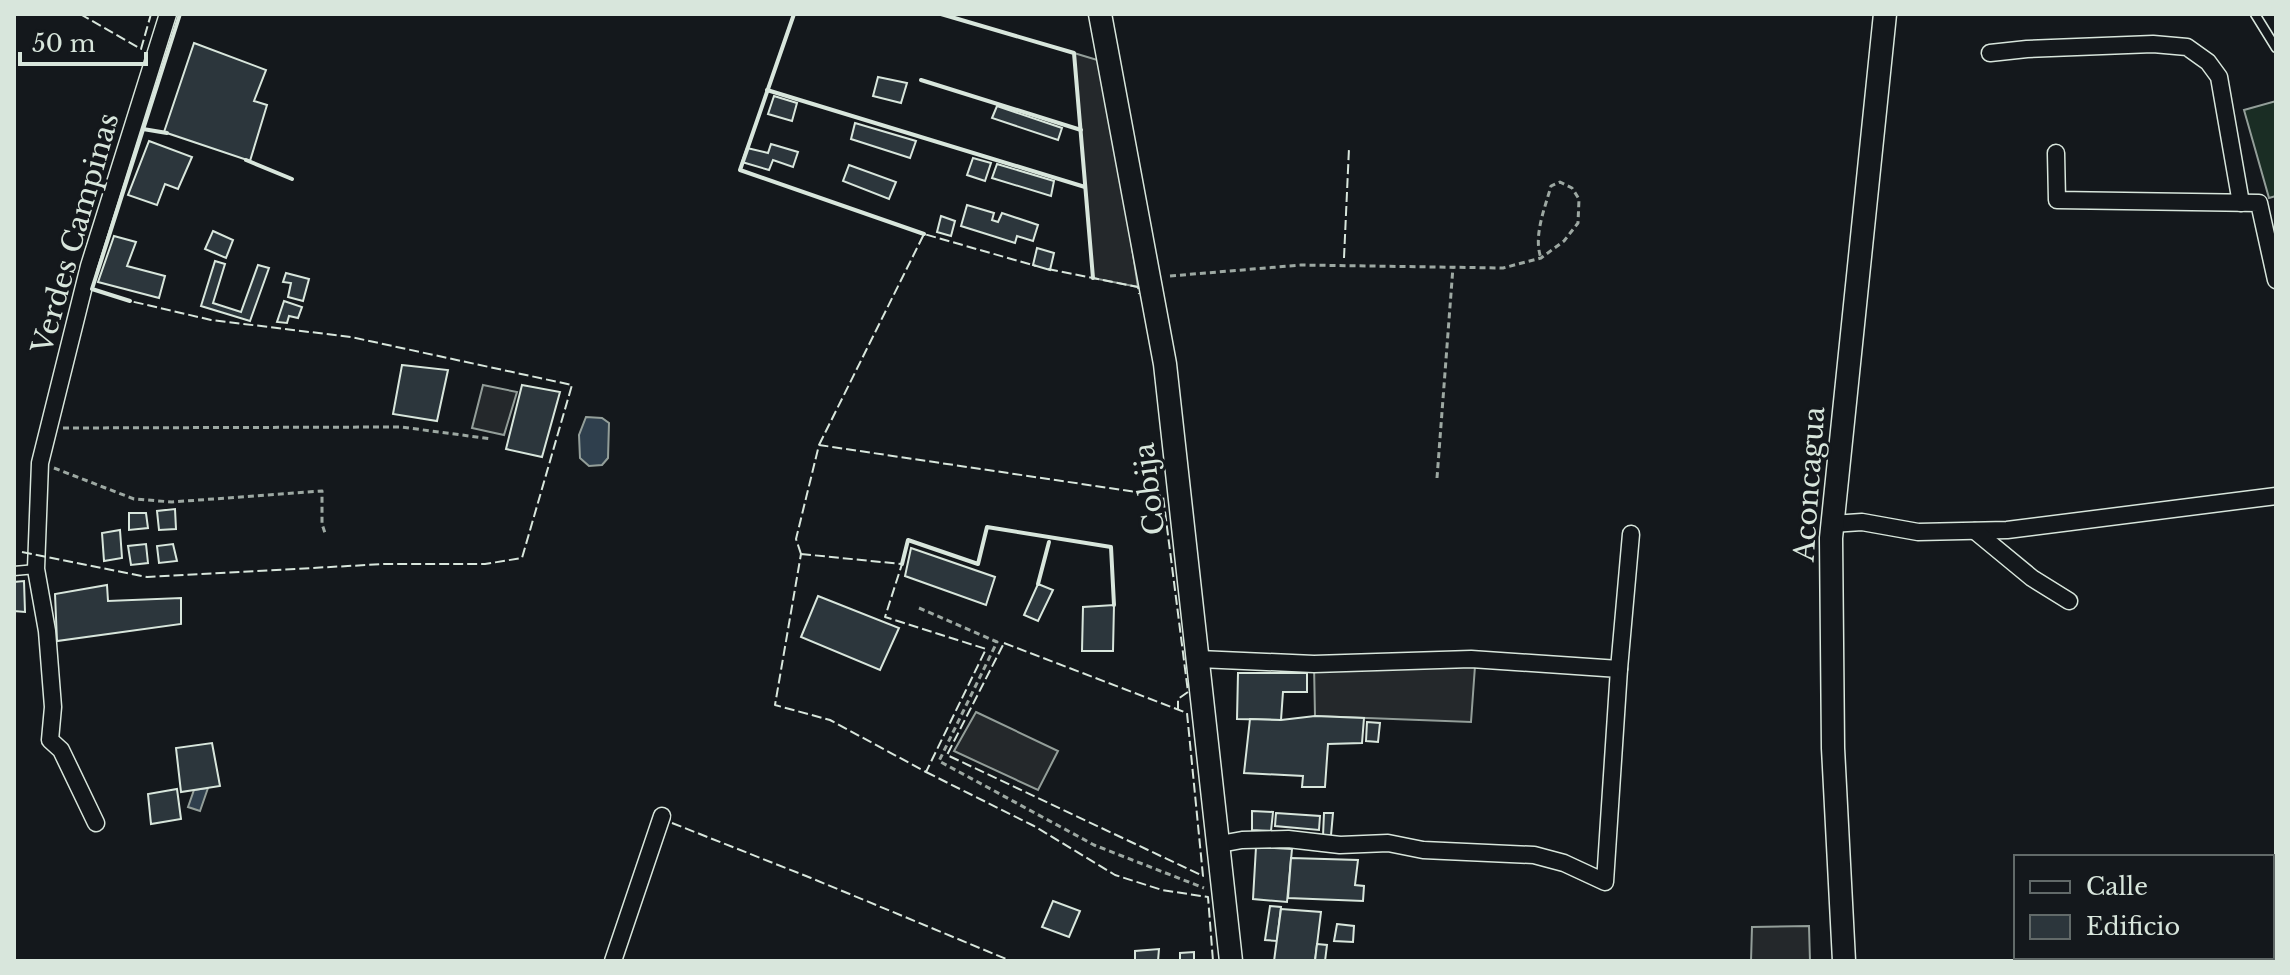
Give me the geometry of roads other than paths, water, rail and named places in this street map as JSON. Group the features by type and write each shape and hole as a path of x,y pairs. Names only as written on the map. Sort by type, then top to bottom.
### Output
{"street":[{"name":"Verdes Campinas","path":"96,823 61,750 50,740 53,707 47,631 36,569 40,463 89,266 168,14"},
{"name":"Cobija","path":"1100,14 1165,364 1231,961"},
{"name":"Aconcagua","path":"1844,961 1833,748 1832,524 1885,14"},
{"path":"1990,53 2153,44 2187,47 2208,62 2219,77 2241,203"},
{"path":"2056,153 2057,200 2259,203 2276,280"},
{"path":"1832,524 1862,522 1918,532 2007,530 2276,496"},
{"path":"1975,531 2032,578 2069,601"},
{"path":"1220,844 1288,839 1340,845 1388,843 1423,850 1534,855 1564,863 1605,882 1631,534"},
{"path":"1199,659 1314,664 1471,659 1619,669"},
{"path":"613,961 662,816"}],"lane":[{"path":"2255,14 2276,48"},
{"path":"14,571 36,569"}],"water":[{"path":"586,417 602,418 609,423 608,458 602,465 589,466 580,458 579,435"},
{"path":"208,788 200,811 188,807 194,790"}]}
